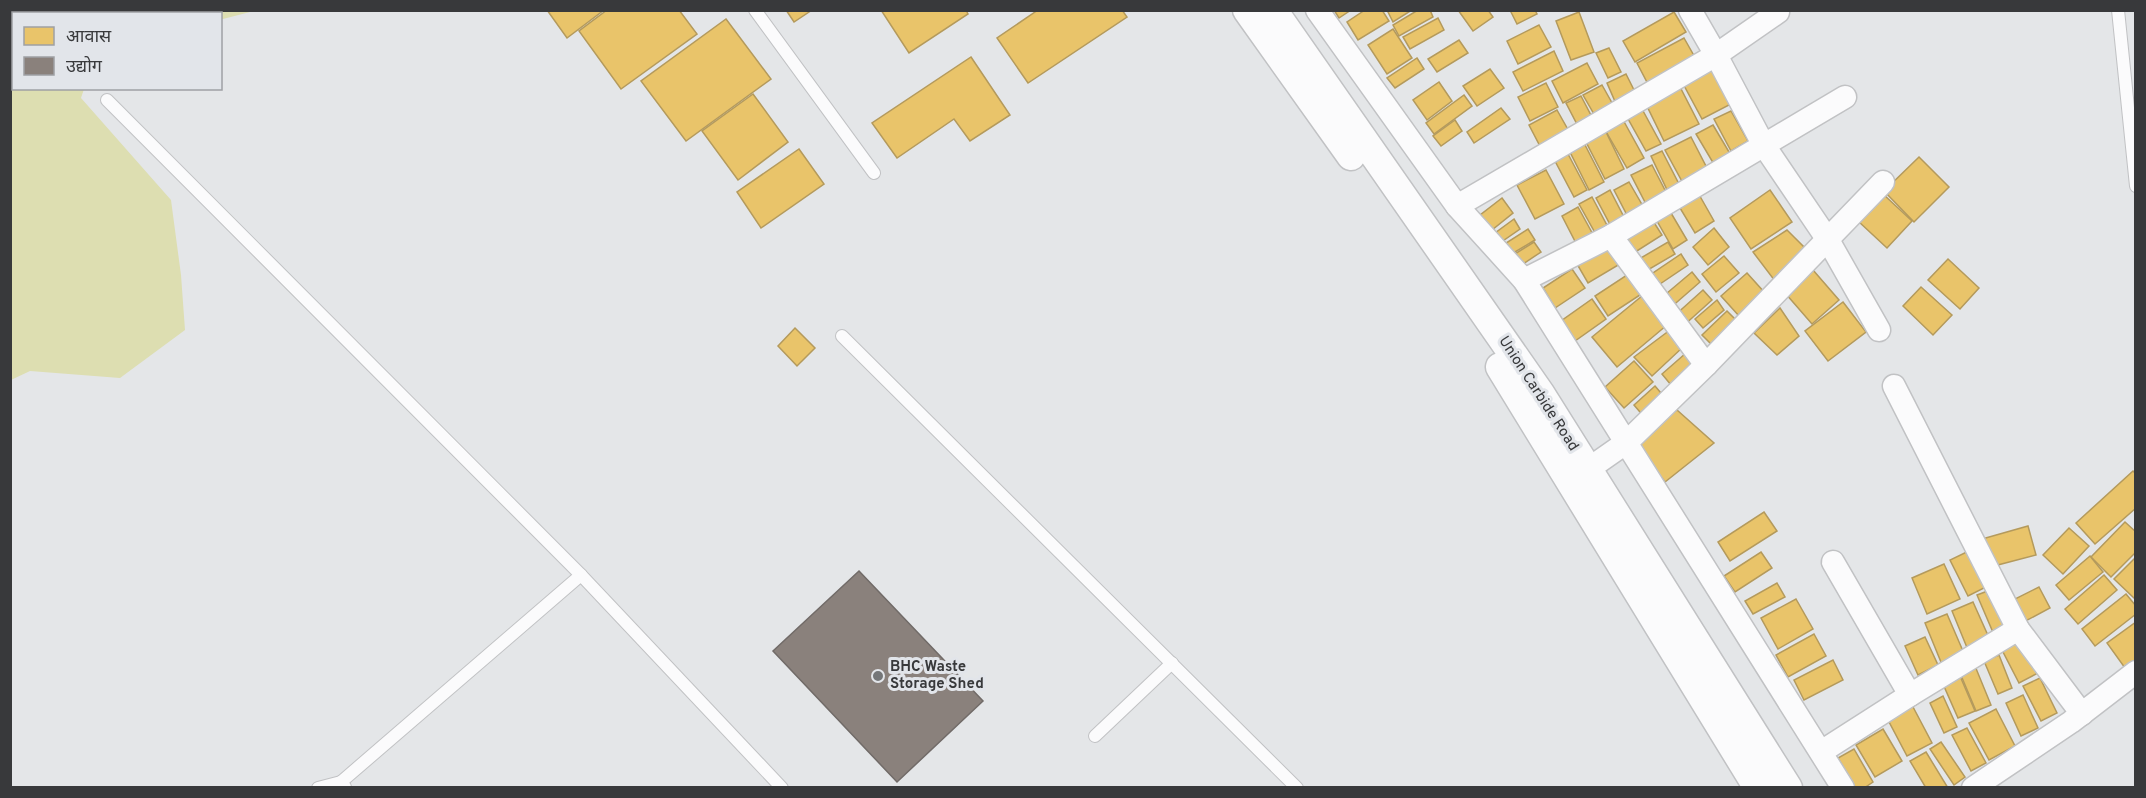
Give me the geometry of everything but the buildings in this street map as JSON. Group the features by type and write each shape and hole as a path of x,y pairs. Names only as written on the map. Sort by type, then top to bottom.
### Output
{"street":[{"name":"Union Carbide Road","path":"1247,10 1500,367 1758,788"},
{"name":"Union Carbide Road","path":"1274,10 1540,393 1788,788"},
{"path":"1317,10 1457,206 1524,280 1843,788"},
{"path":"1690,10 1763,144 1828,240 1879,330"},
{"path":"1457,206 1716,55 1778,12"},
{"path":"1524,280 1611,236 1845,97"},
{"path":"1587,470 1627,442 1706,365 1883,182"},
{"path":"1611,236 1706,365"},
{"path":"1894,386 2018,629 2082,714"},
{"path":"1833,562 1910,695"},
{"path":"1821,752 2018,629"},
{"path":"1973,788 2082,714 2136,672"}],"lane":[{"path":"755,10 874,173"},
{"path":"2118,10 2136,186"},
{"path":"107,100 581,576 782,788"},
{"path":"842,336 1297,788"},
{"path":"318,788 343,785 581,576"},
{"path":"1095,736 1172,663"}],"green space":[{"path":"11,10 114,11 12,12 12,90 84,90 81,98 171,200 181,275 185,330 120,378 30,371 11,380"},
{"path":"137,11 254,11 223,19 222,12"}],"place":[{"name":"BHC Waste Storage Shed","path":"878,676"}]}
